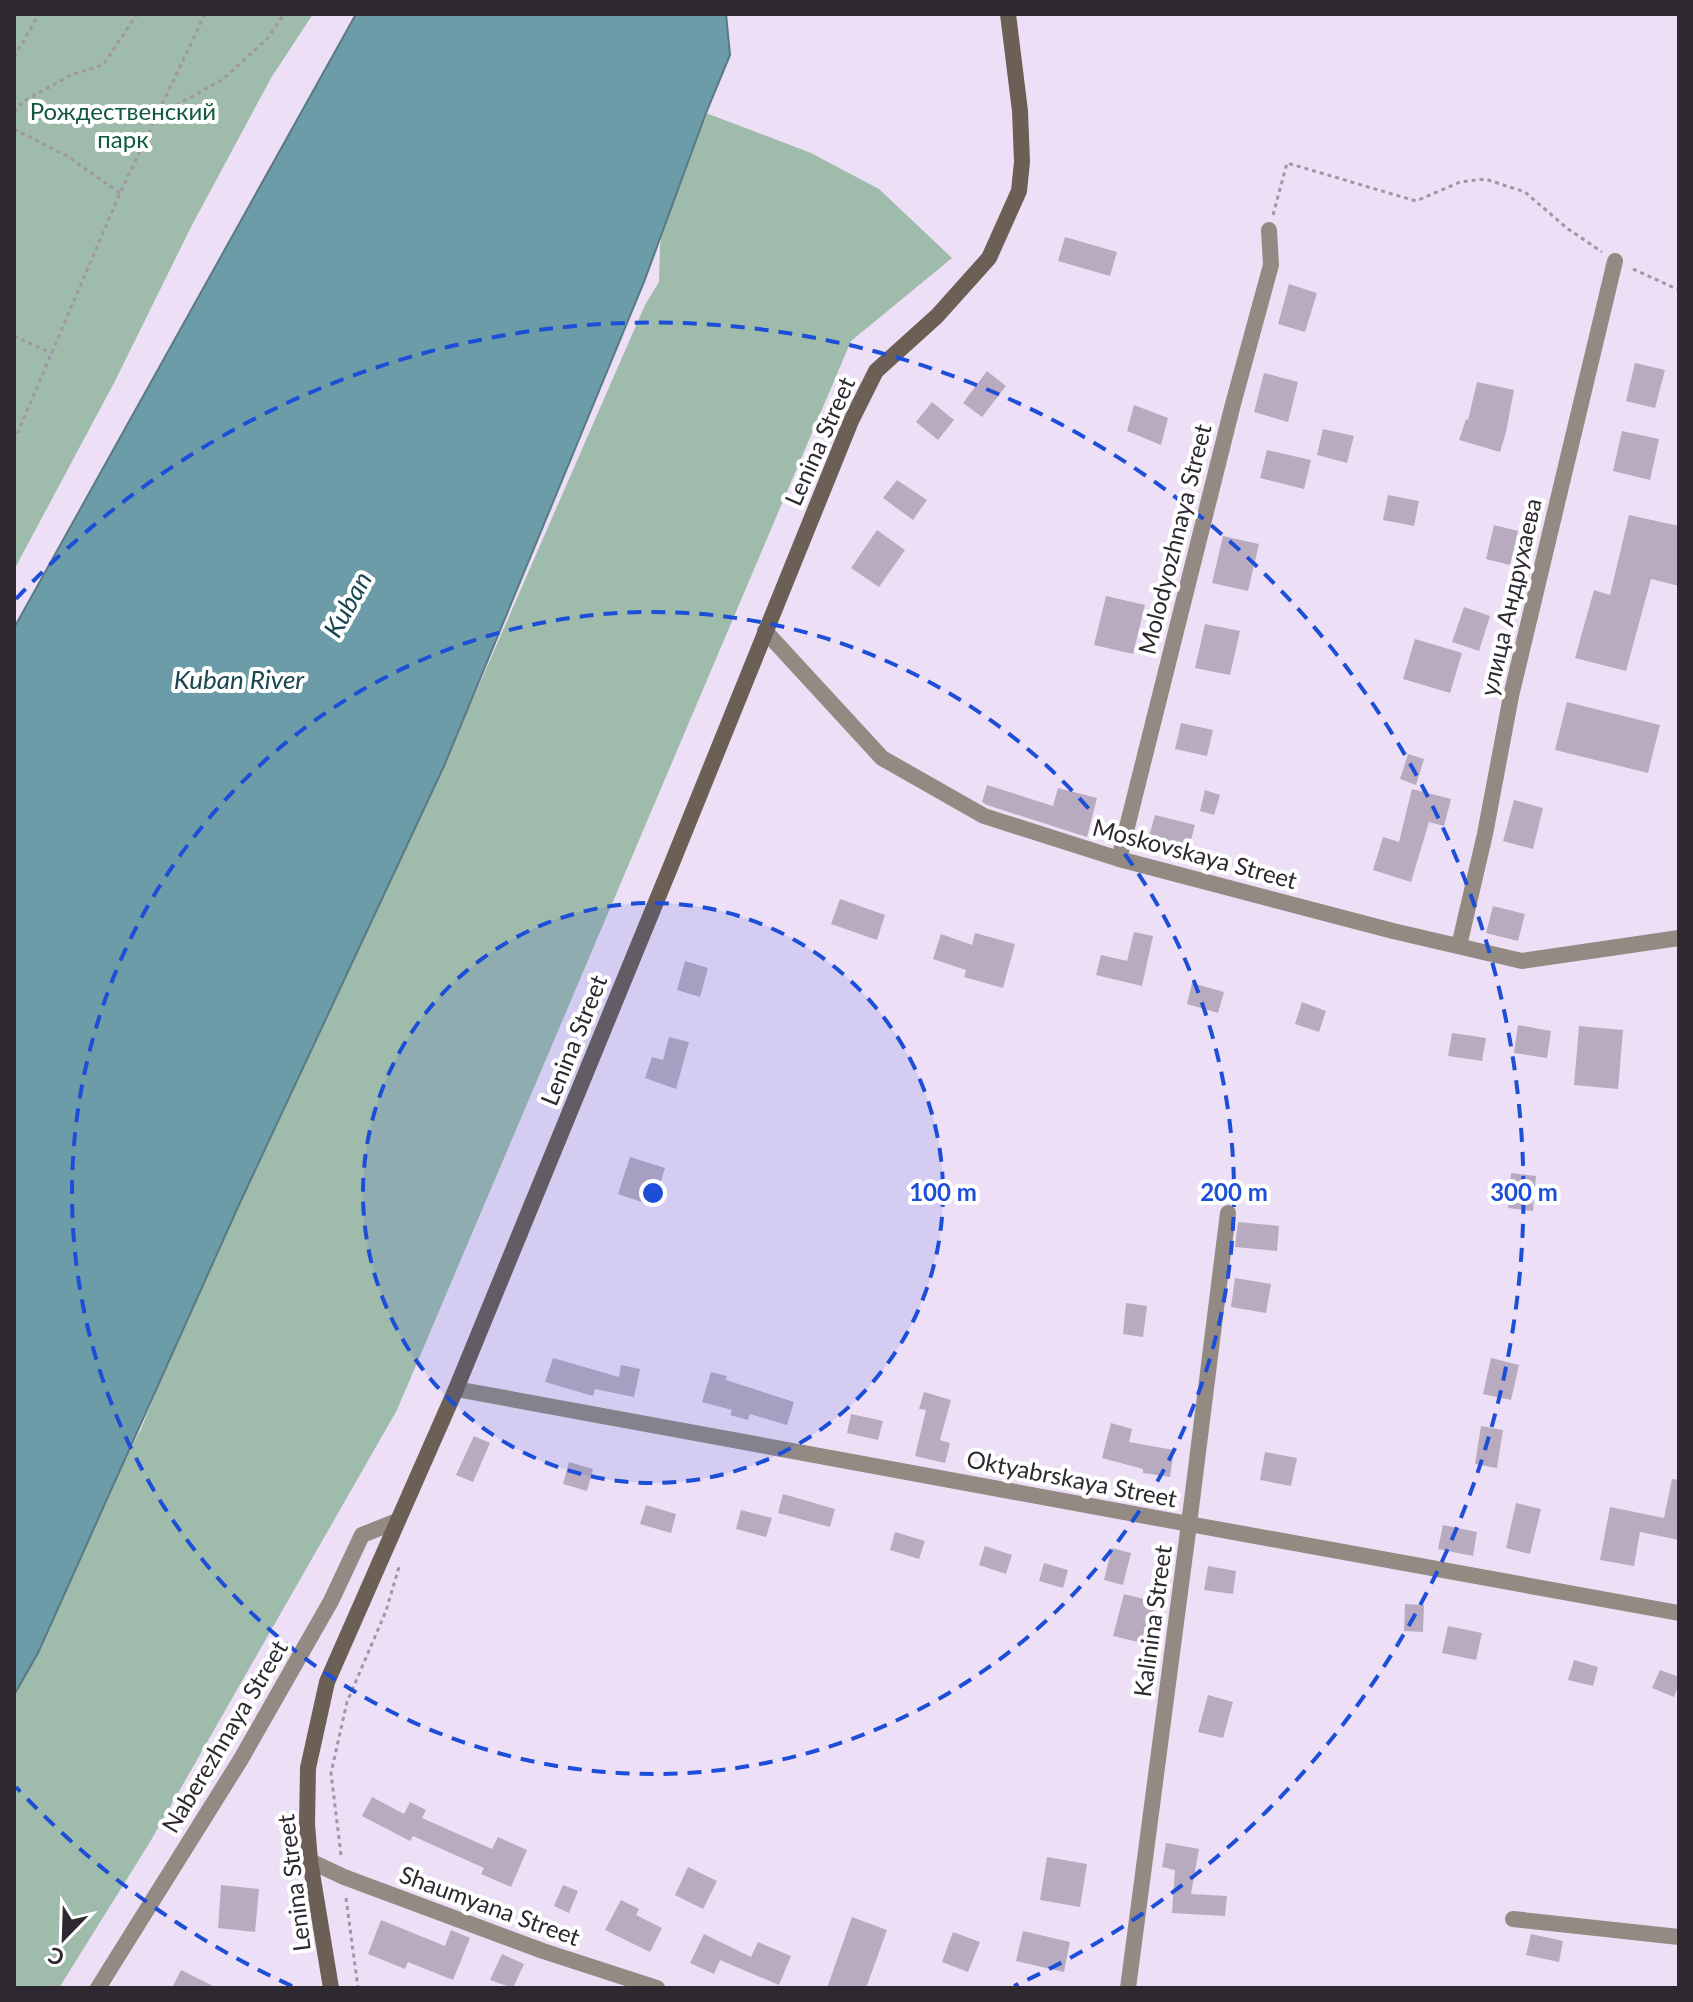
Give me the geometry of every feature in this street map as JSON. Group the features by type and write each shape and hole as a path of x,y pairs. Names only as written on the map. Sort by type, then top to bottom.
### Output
{"street":[{"name":"Lenina Street","path":"331,1988 307,1824 308,1768 327,1682 456,1389 851,421 876,371 937,316 989,258 1019,191 1022,162 1020,111 1008,14"},
{"name":"Molodyozhnaya Street","path":"1119,859 1271,265 1269,230"},
{"name":"улица Андрухаева","path":"1459,946 1485,834 1511,696 1615,261"},
{"name":"Moskovskaya Street","path":"765,631 882,758 984,816 1119,859 1393,931 1522,961 1679,938"},
{"name":"Kalinina Street","path":"1128,1988 1228,1213"},
{"name":"Oktyabrskaya Street","path":"456,1389 1679,1613"},
{"name":"Naberezhnaya Street","path":"98,1988 241,1759 331,1601 362,1535 397,1521"},
{"name":"Shaumyana Street","path":"310,1861 344,1877 543,1951 657,1988"},
{"path":"1513,1919 1679,1937"}],"path":[{"path":"14,57 39,14"},
{"path":"14,112 24,101 71,75 103,65 137,14"},
{"path":"14,441 120,193 205,14"},
{"path":"153,123 162,113 222,80 268,38 284,14"},
{"path":"14,129 67,156 120,193"},
{"path":"1269,230 1287,163 1416,201 1460,182 1485,179 1525,192 1568,229 1615,261 1679,290"},
{"path":"14,336 51,353"},
{"path":"358,1988 331,1773 347,1702 386,1611 402,1556"}],"green space":[{"name":"Рождественский парк","path":"14,14 313,14 271,78 14,570"},
{"path":"706,113 811,153 879,189 952,258 851,341 397,1410 150,1842 59,1988 14,1988 14,1693 86,1534 141,1429 215,1243 476,692 645,305 659,282 660,245 666,210 661,192"}],"water":[{"name":"Kuban River","path":"356,14 726,14 730,55 644,282 444,766 238,1207 38,1653 14,1695 14,628"}],"building":[{"path":"1065,237 1117,252 1110,276 1058,261"},
{"path":"1289,284 1317,293 1305,332 1278,324"},
{"path":"1635,363 1665,370 1655,408 1626,401"},
{"path":"987,371 1006,386 982,417 963,403"},
{"path":"1264,373 1298,382 1288,422 1254,412"},
{"path":"1477,382 1514,390 1500,452 1459,440 1468,420"},
{"path":"932,402 954,420 938,440 916,422"},
{"path":"1134,405 1168,418 1161,445 1127,431"},
{"path":"1323,429 1354,436 1347,463 1317,455"},
{"path":"1622,431 1659,439 1650,480 1613,471"},
{"path":"1267,450 1311,460 1304,489 1260,478"},
{"path":"897,480 927,500 913,520 883,498"},
{"path":"1388,495 1419,501 1414,526 1383,520"},
{"path":"1629,515 1679,526 1679,586 1651,579 1626,671 1575,658 1594,590 1610,595"},
{"path":"1494,525 1518,531 1510,565 1486,559"},
{"path":"877,530 905,550 879,587 851,568"},
{"path":"1223,536 1259,544 1248,591 1212,583"},
{"path":"1106,596 1145,605 1133,654 1094,645"},
{"path":"1464,607 1490,616 1479,651 1452,642"},
{"path":"1205,624 1240,631 1230,675 1195,668"},
{"path":"1415,639 1462,653 1450,693 1403,679"},
{"path":"1567,702 1660,725 1648,773 1555,750"},
{"path":"1181,723 1213,730 1207,756 1175,749"},
{"path":"1408,754 1424,759 1416,785 1400,779"},
{"path":"987,785 1053,806 1058,788 1097,798 1087,837 987,805 982,802"},
{"path":"1412,789 1451,799 1444,826 1429,822 1411,882 1373,870 1383,837 1399,842"},
{"path":"1205,790 1220,795 1214,815 1200,811"},
{"path":"1514,800 1543,808 1533,849 1503,841"},
{"path":"1155,815 1195,825 1186,858 1146,847"},
{"path":"840,899 885,915 877,940 831,924"},
{"path":"1493,906 1525,914 1518,941 1486,933"},
{"path":"1134,932 1153,936 1142,986 1096,975 1101,955 1127,961"},
{"path":"975,933 1015,944 1003,988 964,977 966,970 933,959 941,934 972,945"},
{"path":"685,961 708,968 700,997 677,990"},
{"path":"1192,983 1224,992 1218,1013 1187,1004"},
{"path":"1302,1002 1326,1011 1319,1032 1295,1024"},
{"path":"1518,1025 1551,1031 1547,1058 1514,1053"},
{"path":"1579,1026 1623,1030 1618,1089 1574,1085"},
{"path":"1452,1033 1486,1038 1482,1061 1448,1056"},
{"path":"669,1037 689,1042 676,1089 645,1078 652,1057 663,1060"},
{"path":"630,1157 665,1168 653,1206 618,1194"},
{"path":"1511,1173 1536,1176 1533,1211 1508,1208"},
{"path":"1238,1222 1279,1226 1277,1251 1235,1247"},
{"path":"1235,1278 1271,1284 1266,1313 1231,1307"},
{"path":"1126,1303 1147,1306 1143,1337 1123,1334"},
{"path":"553,1358 619,1377 621,1365 640,1369 634,1397 595,1389 593,1396 545,1382"},
{"path":"1491,1358 1519,1365 1511,1400 1483,1394"},
{"path":"711,1372 727,1376 726,1380 794,1402 787,1425 750,1414 748,1420 730,1415 732,1410 702,1402"},
{"path":"924,1392 951,1400 940,1440 950,1443 945,1463 915,1456 926,1410 919,1409"},
{"path":"851,1414 883,1421 878,1440 847,1433"},
{"path":"1111,1423 1132,1429 1129,1442 1174,1450 1170,1477 1143,1473 1143,1469 1102,1458"},
{"path":"1481,1426 1503,1430 1497,1468 1475,1464"},
{"path":"474,1436 490,1443 473,1482 456,1475"},
{"path":"1265,1452 1297,1458 1291,1486 1260,1480"},
{"path":"569,1462 593,1469 587,1491 563,1484"},
{"path":"1672,1479 1679,1480 1679,1540 1640,1532 1634,1566 1600,1560 1610,1507 1664,1518"},
{"path":"783,1494 835,1509 830,1527 778,1513"},
{"path":"1516,1503 1541,1509 1530,1554 1506,1548"},
{"path":"646,1505 676,1514 671,1533 640,1524"},
{"path":"741,1510 772,1518 766,1537 736,1529"},
{"path":"1443,1525 1477,1532 1473,1556 1438,1549"},
{"path":"895,1532 925,1541 919,1559 890,1550"},
{"path":"985,1546 1012,1555 1006,1574 979,1565"},
{"path":"1112,1548 1131,1553 1123,1585 1104,1580"},
{"path":"1044,1563 1068,1570 1063,1588 1039,1581"},
{"path":"1208,1566 1236,1571 1233,1594 1204,1590"},
{"path":"1124,1594 1156,1602 1146,1644 1113,1636"},
{"path":"1405,1604 1424,1605 1423,1632 1404,1631"},
{"path":"1448,1626 1482,1633 1476,1660 1442,1653"},
{"path":"1574,1660 1598,1667 1593,1686 1568,1680"},
{"path":"1660,1670 1679,1677 1674,1697 1652,1688"},
{"path":"1208,1695 1233,1702 1223,1738 1198,1732"},
{"path":"372,1797 404,1814 410,1802 426,1810 422,1818 492,1849 498,1837 527,1850 511,1887 481,1874 484,1868 413,1836 410,1841 362,1816"},
{"path":"1166,1843 1199,1849 1191,1894 1227,1896 1225,1916 1172,1913 1175,1870 1162,1867"},
{"path":"1047,1857 1087,1864 1080,1907 1040,1900"},
{"path":"688,1867 717,1881 703,1909 675,1895"},
{"path":"221,1885 259,1889 255,1932 218,1928"},
{"path":"563,1885 578,1891 569,1913 554,1906"},
{"path":"621,1900 639,1909 636,1915 662,1928 650,1952 605,1930"},
{"path":"852,1917 887,1930 866,1988 827,1988"},
{"path":"381,1920 445,1946 451,1930 470,1938 453,1980 408,1962 405,1969 368,1954"},
{"path":"1023,1931 1070,1942 1064,1972 1016,1961"},
{"path":"953,1932 980,1942 968,1972 942,1962"},
{"path":"704,1934 751,1957 758,1942 791,1956 779,1985 720,1960 714,1974 690,1963"},
{"path":"1531,1934 1563,1941 1559,1962 1526,1955"},
{"path":"502,1954 524,1964 513,1988 490,1980"},
{"path":"181,1970 217,1988 172,1988"}],"water label":[{"name":"Kuban","path":"347,604"}]}
